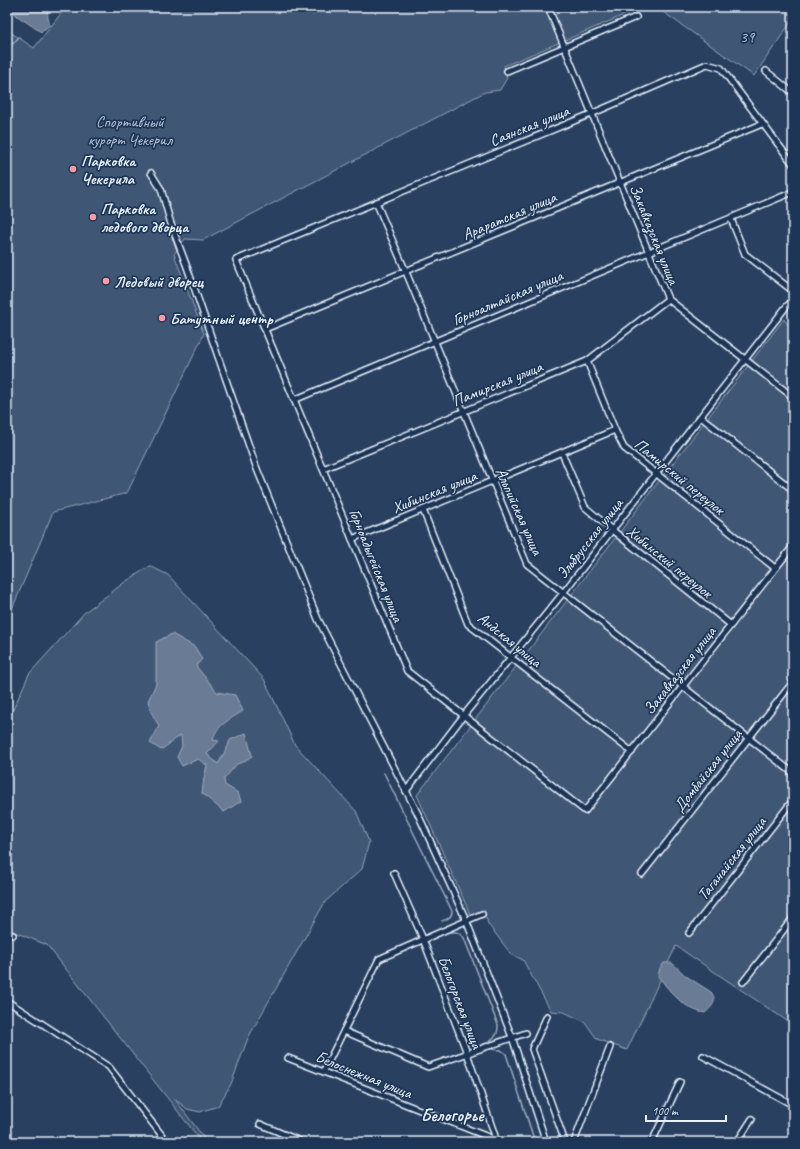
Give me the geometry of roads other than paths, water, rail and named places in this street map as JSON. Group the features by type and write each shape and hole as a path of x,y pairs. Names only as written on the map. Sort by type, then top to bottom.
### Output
{"street":[{"name":"Закавказская улица","path":"548,7 591,114 650,252 668,299 793,397"},
{"path":"507,71 636,17"},
{"name":"Саянская улица","path":"236,260 591,114 707,64 721,68 793,164"},
{"path":"766,71 793,93"},
{"name":"Араратская улица","path":"265,329 762,124"},
{"path":"151,173 161,189 171,224 257,469 318,619 396,769 466,920 512,1037 546,1142"},
{"name":"Горноалтайская улица","path":"294,400 793,192"},
{"name":"Альпийская улица","path":"376,202 527,564 793,773"},
{"path":"731,219 745,254 793,291"},
{"name":"Горноадыгейская улица","path":"236,260 407,671 585,811"},
{"name":"Памирская улица","path":"323,469 587,361 668,299"},
{"name":"Эльбрусская улица","path":"406,791 464,715 563,593 793,300"},
{"name":"Памирский переулок","path":"587,361 615,430 624,448 775,568"},
{"path":"701,417 793,490"},
{"name":"Хибинская улица","path":"352,539 615,430"},
{"name":"Хибинский переулок","path":"562,453 585,507 731,625"},
{"name":"Андская улица","path":"423,510 468,624 632,752"},
{"name":"Закавказская улица","path":"585,811 793,546"},
{"name":"Домбайская улица","path":"642,874 793,682"},
{"name":"Таганайская улица","path":"690,933 793,800"},
{"name":"Белогорская улица","path":"394,873 423,939 467,1053 497,1141"},
{"path":"324,1071 379,959 482,914"},
{"path":"743,982 793,918"},
{"path":"7,933 13,935"},
{"path":"7,1001 109,1067 167,1142"},
{"path":"547,1016 532,1049 565,1142"},
{"path":"344,1031 428,1067 526,1033"},
{"path":"574,1142 610,1047"},
{"path":"703,1056 793,1105"},
{"name":"Белоснежная улица","path":"288,1058 324,1071 497,1141"},
{"path":"652,1142 680,1082"},
{"path":"738,1142 752,1119"},
{"path":"260,1124 302,1142"}],"waterway":[{"path":"7,50 19,37"},
{"path":"384,773 452,911 449,918 442,921"},
{"path":"449,932 457,932 464,938 498,1025 496,1035 489,1041"},
{"path":"491,1049 501,1050 506,1054 535,1142"}],"place":[{"name":"Парковка Чекерила","path":"73,169"},
{"name":"Парковка ледового дворца","path":"93,217"},
{"name":"Ледовый дворец","path":"106,281"},
{"name":"Батутный центр","path":"162,318"}],"district":[{"name":"Белогорье","path":"452,1115"}],"park label":[{"name":"39","path":"747,36"},
{"name":"Спортивный курорт Чекерил","path":"130,130"}]}
